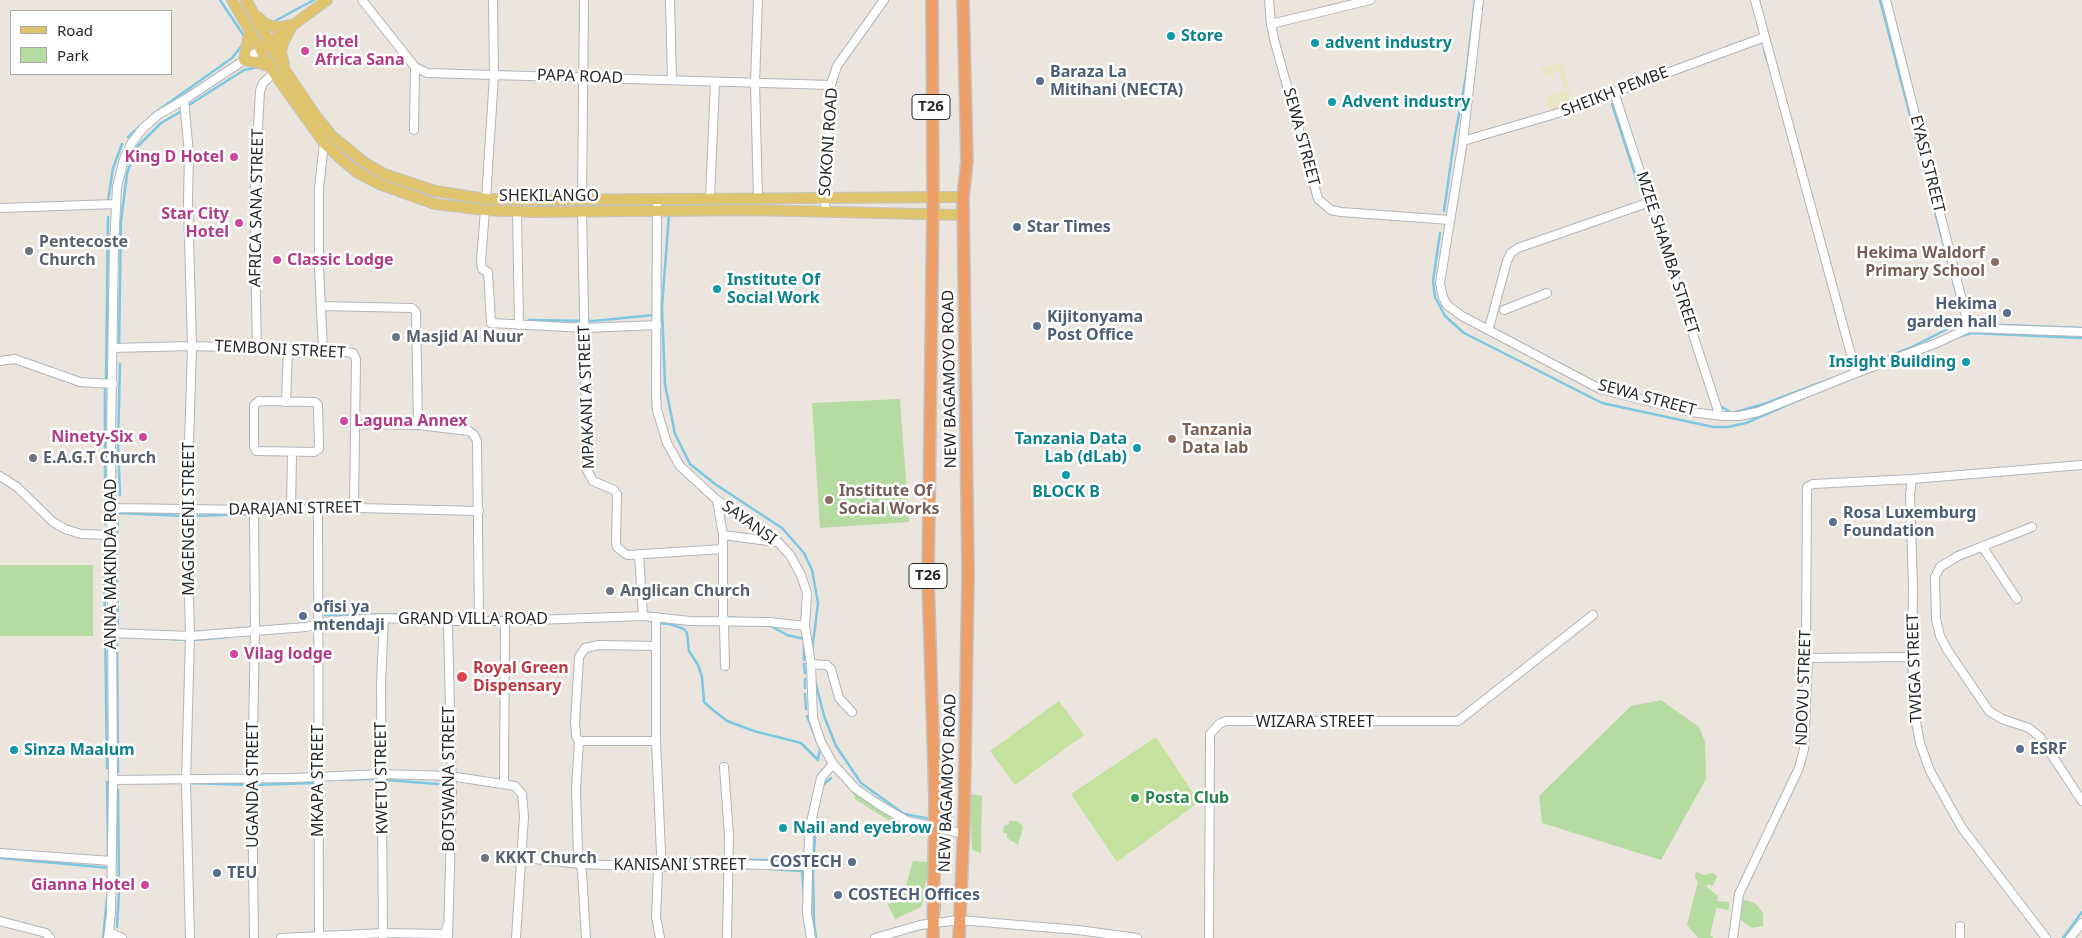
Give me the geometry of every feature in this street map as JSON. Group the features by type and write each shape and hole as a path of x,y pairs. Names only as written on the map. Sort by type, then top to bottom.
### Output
{"highway":[{"name":"NEW BAGAMOYO ROAD","path":"932,0 933,198 928,580 935,826 933,938"},
{"name":"NEW BAGAMOYO ROAD","path":"958,938 964,834 968,574 963,214 967,161 963,0"}],"main road":[{"name":"SHEKILANGO","path":"232,0 250,30 285,70 332,136 365,163 384,174 430,190 486,199 963,197"},
{"name":"SHEKILANGO","path":"246,0 253,12 272,70 324,143 358,173 379,184 435,204 485,210 517,211 825,210 963,214"},
{"path":"265,46 328,0"},
{"path":"253,12 264,23 271,26 293,25"},
{"path":"285,70 281,53 283,43 293,25"},
{"path":"250,30 244,60 260,63 272,70"}],"street":[{"path":"362,0 415,67 414,130"},
{"path":"486,199 494,76 493,0"},
{"path":"582,200 584,0"},
{"path":"670,0 672,80"},
{"path":"758,0 755,83 758,198"},
{"name":"SOKONI ROAD","path":"825,210 824,197 831,85 837,66 884,0"},
{"name":"SEWA STREET","path":"1269,0 1271,24 1315,193 1323,204 1331,210 1341,212 1450,220"},
{"path":"1271,24 1370,0"},
{"name":"SEWA STREET","path":"1479,0 1462,140 1440,283 1447,305 1454,310 1600,389 1691,412 1739,416 1758,412 1936,343 1969,328 2082,332"},
{"path":"1755,0 1856,374"},
{"name":"EYASI STREET","path":"1886,0 1969,328"},
{"name":"SHEIKH PEMBE","path":"1462,140 1555,114 1765,36"},
{"name":"ANNA MAKINDA ROAD","path":"108,935 112,861 113,780 111,438 116,204 120,172 130,144 143,128 158,115 265,46"},
{"name":"PAPA ROAD","path":"415,67 427,72 494,76 831,85"},
{"name":"AFRICA SANA STREET","path":"256,349 254,201 260,91 272,70"},
{"path":"710,199 715,82"},
{"name":"MZEE SHAMBA STREET","path":"1614,92 1719,414"},
{"name":"MAGENGENI STREET","path":"184,100 189,154 188,201 192,346 187,510 190,636 186,779 190,938"},
{"path":"324,143 319,188 321,306 324,350"},
{"name":"SAYANSI","path":"657,199 658,410 667,444 680,466 717,500 778,542 790,555 801,575 807,593 805,626 811,664 813,718 821,742 832,764 856,789 907,821 964,834"},
{"path":"1489,328 1507,260 1511,253 1518,248 1650,202"},
{"path":"0,208 116,204"},
{"path":"485,210 481,260 482,269 488,272 491,323 585,328 657,325"},
{"path":"517,211 519,325"},
{"name":"MPAKANI A STREET","path":"582,211 588,475 593,481 614,490 617,494 617,547 624,554 628,555 723,549"},
{"path":"1504,310 1547,293"},
{"path":"321,306 412,308 416,312 418,425"},
{"name":"TEMBONI STREET","path":"113,348 192,346 324,350 351,352 356,355 357,424 354,506"},
{"path":"286,402 288,350"},
{"path":"0,361 15,359 80,382 113,384"},
{"path":"256,402 315,402 320,408 319,450 316,452 292,452 259,452 254,446 254,405 256,402"},
{"path":"357,424 418,425 469,431 474,435 477,441 479,511 478,620"},
{"path":"291,509 292,452"},
{"path":"1912,479 2082,465"},
{"path":"0,476 18,487 53,522 65,529 81,534 112,535"},
{"name":"NDOVU STREET","path":"1733,938 1739,894 1799,768 1805,732 1808,658 1806,646 1806,489 1808,485 1813,484 1912,479"},
{"name":"TWIGA STREET","path":"1912,479 1910,494 1913,586 1912,657 1915,717 1920,743 1930,771 1962,828 2046,938"},
{"path":"717,500 723,535 723,618 726,621 725,666"},
{"name":"DARAJANI STREET","path":"112,508 254,510 348,509 354,506 358,508 479,511"},
{"name":"MKAPA STREET","path":"318,508 318,937"},
{"name":"UGANDA STREET","path":"254,510 255,631 252,777 254,938"},
{"path":"2032,527 1982,546 1940,567 1935,578 1936,619 1940,636 1948,651 1990,711 2002,720 2029,728 2040,737 2082,801"},
{"path":"723,535 778,542"},
{"path":"1982,546 2017,599"},
{"path":"639,554 643,616"},
{"name":"WIZARA STREET","path":"1209,938 1210,734 1214,728 1226,721 1458,721 1593,615"},
{"name":"GRAND VILLA ROAD","path":"112,633 190,636 255,631 331,621 384,618 507,621 643,616 769,622 805,626"},
{"path":"656,617 656,741 661,866 658,870 656,917 660,938"},
{"name":"KWETU STREET","path":"383,936 381,683 384,618"},
{"name":"BOTSWANA STREET","path":"448,938 451,836 448,624 450,621"},
{"path":"504,783 505,624 507,621"},
{"path":"586,938 576,790 579,741 576,736 575,722 578,663 581,653 585,648 599,645 655,646"},
{"path":"1808,658 1912,657"},
{"path":"811,664 827,664 831,669 838,698 852,712"},
{"path":"579,741 656,741"},
{"path":"811,938 807,913 809,832 820,778 832,764"},
{"path":"724,766 729,864 728,938"},
{"path":"113,780 382,774 450,776 504,783 518,787 522,794 524,816 516,938"},
{"path":"0,853 112,861"},
{"name":"KANISANI STREET","path":"523,854 535,859 580,864 809,866"},
{"path":"281,938 445,934 450,919"},
{"path":"875,938 899,930 959,920 1078,930 1137,938"},
{"path":"0,921 46,933 50,938"},
{"path":"2070,938 2082,924"},
{"path":"1960,926 1960,938"},
{"path":"108,935 122,938"}],"green space":[{"path":"900,399 909,522 820,528 812,403"},
{"path":"0,565 93,565 93,636 0,636"},
{"path":"1661,700 1699,727 1705,742 1706,779 1661,860 1542,823 1539,796 1631,706"},
{"path":"1059,701 1084,735 1015,785 990,751"},
{"name":"Posta Club","path":"1156,737 1199,802 1117,862 1071,794"},
{"path":"854,793 898,822 896,825 855,799"},
{"path":"970,794 982,796 981,853 972,850"},
{"path":"1009,821 1018,821 1023,827 1018,845 1007,838 1007,833 1003,833 1004,826 1009,824"},
{"path":"913,861 928,862 928,877 921,907 895,919 888,905 906,886"},
{"path":"1696,872 1704,875 1713,873 1717,876 1713,886 1708,884 1707,887 1718,896 1717,901 1729,902 1729,910 1717,908 1717,905 1710,935 1714,938 1698,938 1687,925 1698,882 1695,878"},
{"path":"1747,900 1756,904 1763,913 1763,926 1752,928 1741,920 1740,901"}],"sand":[{"path":"1562,63 1572,101 1550,111 1545,96 1565,91 1559,71 1543,76 1540,67"}],"waterway":[{"path":"220,0 244,36"},
{"path":"273,22 314,0"},
{"path":"1444,211 1466,76 1475,0"},
{"path":"1880,0 1957,296"},
{"path":"153,114 232,58 243,44"},
{"path":"1764,50 1767,60"},
{"path":"189,105 244,70 259,67"},
{"path":"1612,104 1640,190"},
{"path":"119,347 121,221 127,174 135,149 161,123 180,112"},
{"path":"128,137 140,126"},
{"path":"108,201 113,168 122,144"},
{"path":"669,214 662,307 665,384 675,434 690,464 715,484 782,528 804,553 812,570 818,603 812,652"},
{"path":"106,378 108,217"},
{"path":"1440,233 1433,281 1435,297 1445,316 1464,333 1602,403 1713,427 1728,427 1746,423 1810,395"},
{"path":"529,320 593,321 654,315"},
{"path":"1863,365 1912,347 1963,321"},
{"path":"1976,324 2082,328"},
{"path":"1955,338 1972,333 2082,338"},
{"path":"120,364 118,444 120,495"},
{"path":"1722,407 1732,413 1764,404 1833,378"},
{"path":"105,388 105,524"},
{"path":"481,491 482,540"},
{"path":"244,506 287,504"},
{"path":"297,505 328,505"},
{"path":"119,513 185,516"},
{"path":"191,516 251,514"},
{"path":"118,519 116,542 118,626"},
{"path":"104,547 107,768"},
{"path":"325,615 423,614"},
{"path":"489,617 512,617"},
{"path":"727,617 738,618"},
{"path":"657,623 670,624 684,629 687,633 689,651 698,665 702,677 704,702 713,710 727,721 754,731 801,743 818,760"},
{"path":"769,625 787,635 804,639"},
{"path":"194,640 228,637"},
{"path":"169,639 188,640"},
{"path":"117,641 118,772"},
{"path":"804,644 804,660"},
{"path":"804,664 805,673"},
{"path":"805,679 805,688"},
{"path":"815,680 824,716 836,746 861,783 904,814 931,819"},
{"path":"805,694 806,709"},
{"path":"807,716 820,749 818,759"},
{"path":"823,785 831,778"},
{"path":"188,783 252,785 315,783 318,780 377,779"},
{"path":"387,780 450,785"},
{"path":"106,858 108,858 107,782"},
{"path":"136,783 158,783"},
{"path":"117,927 119,890 118,790"},
{"path":"816,816 813,874 816,938"},
{"path":"0,858 110,868"},
{"path":"668,858 807,861"},
{"path":"639,863 654,862"},
{"path":"769,869 802,871 804,898"},
{"path":"103,938 108,889"},
{"path":"936,916 939,914 941,892"},
{"path":"2063,938 2082,912"}],"place":[{"name":"Store","path":"1171,36"},
{"name":"advent industry","path":"1315,43"},
{"name":"Hotel Africa Sana","path":"305,51"},
{"name":"Baraza La Mitihani (NECTA)","path":"1040,81"},
{"name":"Advent industry","path":"1332,102"},
{"name":"King D Hotel","path":"234,157"},
{"name":"Star City Hotel","path":"239,223"},
{"name":"Star Times","path":"1017,227"},
{"name":"Pentecoste Church","path":"29,251"},
{"name":"Classic Lodge","path":"277,260"},
{"name":"Hekima Waldorf Primary School","path":"1995,262"},
{"name":"Institute Of Social Work","path":"717,289"},
{"name":"Hekima garden hall","path":"2007,313"},
{"name":"Kijitonyama Post Office","path":"1037,326"},
{"name":"Masjid Al Nuur","path":"396,337"},
{"name":"Insight Building","path":"1966,362"},
{"name":"Laguna Annex","path":"344,421"},
{"name":"Ninety-Six","path":"143,437"},
{"name":"Tanzania Data lab","path":"1172,439"},
{"name":"Tanzania Data Lab (dLab)","path":"1137,448"},
{"name":"E.A.G.T Church","path":"33,458"},
{"name":"BLOCK B","path":"1066,475"},
{"name":"Institute Of Social Works","path":"829,500"},
{"name":"Rosa Luxemburg Foundation","path":"1833,522"},
{"name":"Anglican Church","path":"610,591"},
{"name":"ofisi ya mtendaji","path":"303,616"},
{"name":"Vilag lodge","path":"234,654"},
{"name":"Royal Green Dispensary","path":"462,677"},
{"name":"ESRF","path":"2020,749"},
{"name":"Sinza Maalum","path":"14,750"},
{"name":"Posta Club","path":"1135,798"},
{"name":"Nail and eyebrow","path":"783,828"},
{"name":"KKKT Church","path":"485,858"},
{"name":"COSTECH","path":"852,862"},
{"name":"TEU","path":"217,873"},
{"name":"Gianna Hotel","path":"145,885"},
{"name":"COSTECH Offices","path":"838,895"}]}
